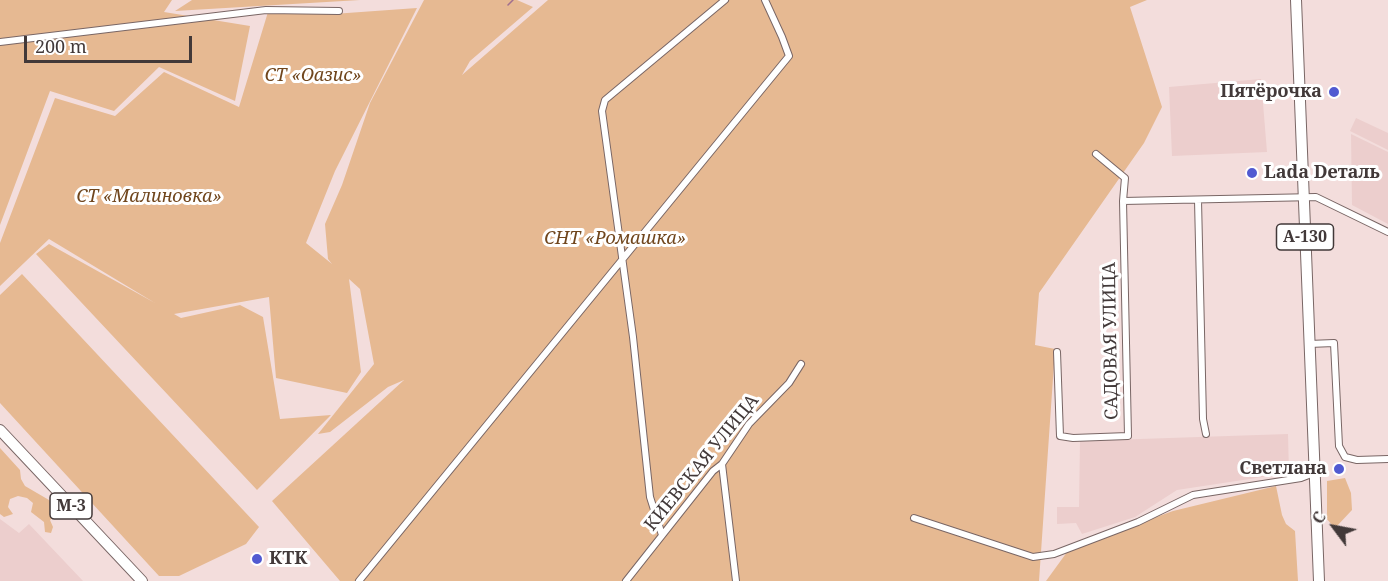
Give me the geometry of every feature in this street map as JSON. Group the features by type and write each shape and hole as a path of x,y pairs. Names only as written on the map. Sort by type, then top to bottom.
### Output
{"highway":[{"name":"А-130","path":"1296,0 1319,581"},
{"name":"М-3","path":"0,430 142,581"}],"street":[{"path":"662,535 650,497 633,337 602,111 605,100 725,0"},
{"path":"359,581 789,56 765,0"},
{"path":"0,42 266,10 339,11"},
{"path":"1096,154 1125,178 1123,201 1316,198 1388,232"},
{"path":"1198,200 1203,419 1206,434"},
{"name":"САДОВАЯ УЛИЦА","path":"1057,352 1059,436 1073,438 1128,436 1123,201"},
{"path":"1309,344 1334,343 1339,446 1345,457 1357,460 1388,459"},
{"name":"КИЕВСКАЯ УЛИЦА","path":"626,581 713,471 722,464 749,424 789,383 801,364"},
{"path":"722,464 736,581"},
{"path":"914,518 1033,557 1054,554 1138,522 1193,495 1301,478 1314,473"}],"shaded area":[{"path":"1261,79 1267,152 1172,156 1169,87"},
{"path":"1356,118 1388,133 1388,150 1350,131"},
{"path":"1351,134 1388,152 1388,224 1352,205"},
{"path":"1288,434 1289,473 1177,490 1135,517 1082,534 1076,523 1057,524 1057,507 1079,507 1080,441"},
{"path":"0,519 19,533 29,524 83,581 0,581"}],"green space":[{"path":"0,0 172,0 164,12 250,26 235,101 159,67 114,111 50,91 0,225"},
{"path":"192,0 360,0 175,11"},
{"path":"424,0 517,0 533,7 470,61 462,75 548,0 1147,0 1130,7 1162,107 1144,143 1039,293 1035,345 1055,349 1039,581 340,581 272,501 404,380 388,387 330,432 318,434 374,364 360,289 349,279 361,372 347,393 276,378 269,297 174,314 181,318 240,305 263,317 280,419 331,415 257,490 36,254 49,244 155,303 49,239 0,286 0,243 55,98 115,116 164,72 239,107 268,12 333,14 417,8 335,171 306,243 332,264 328,259 325,224 342,185 370,103"},
{"path":"22,274 259,527 246,544 179,576 159,576 0,403 0,295"},
{"path":"0,448 20,470 25,486 49,500 57,515 50,520 53,527 51,533 45,532 44,522 31,512 33,503 27,498 18,496 10,499 8,507 13,514 4,517 0,514"},
{"path":"1345,478 1351,493 1352,510 1337,526 1332,525 1327,519 1327,481"},
{"path":"1276,486 1282,515 1286,524 1295,531 1298,581 1046,581 1070,548 1173,511"}],"waterway":[{"path":"508,5 513,0"}],"place":[{"name":"Пятёрочка","path":"1334,92"},
{"name":"Lada Dеталь","path":"1252,173"},
{"name":"Светлана","path":"1339,469"},
{"name":"КТК","path":"257,559"}],"park label":[{"name":"СТ «Оазис»","path":"313,76"},
{"name":"СТ «Малиновка»","path":"149,197"},
{"name":"СНТ «Ромашка»","path":"615,239"}]}
